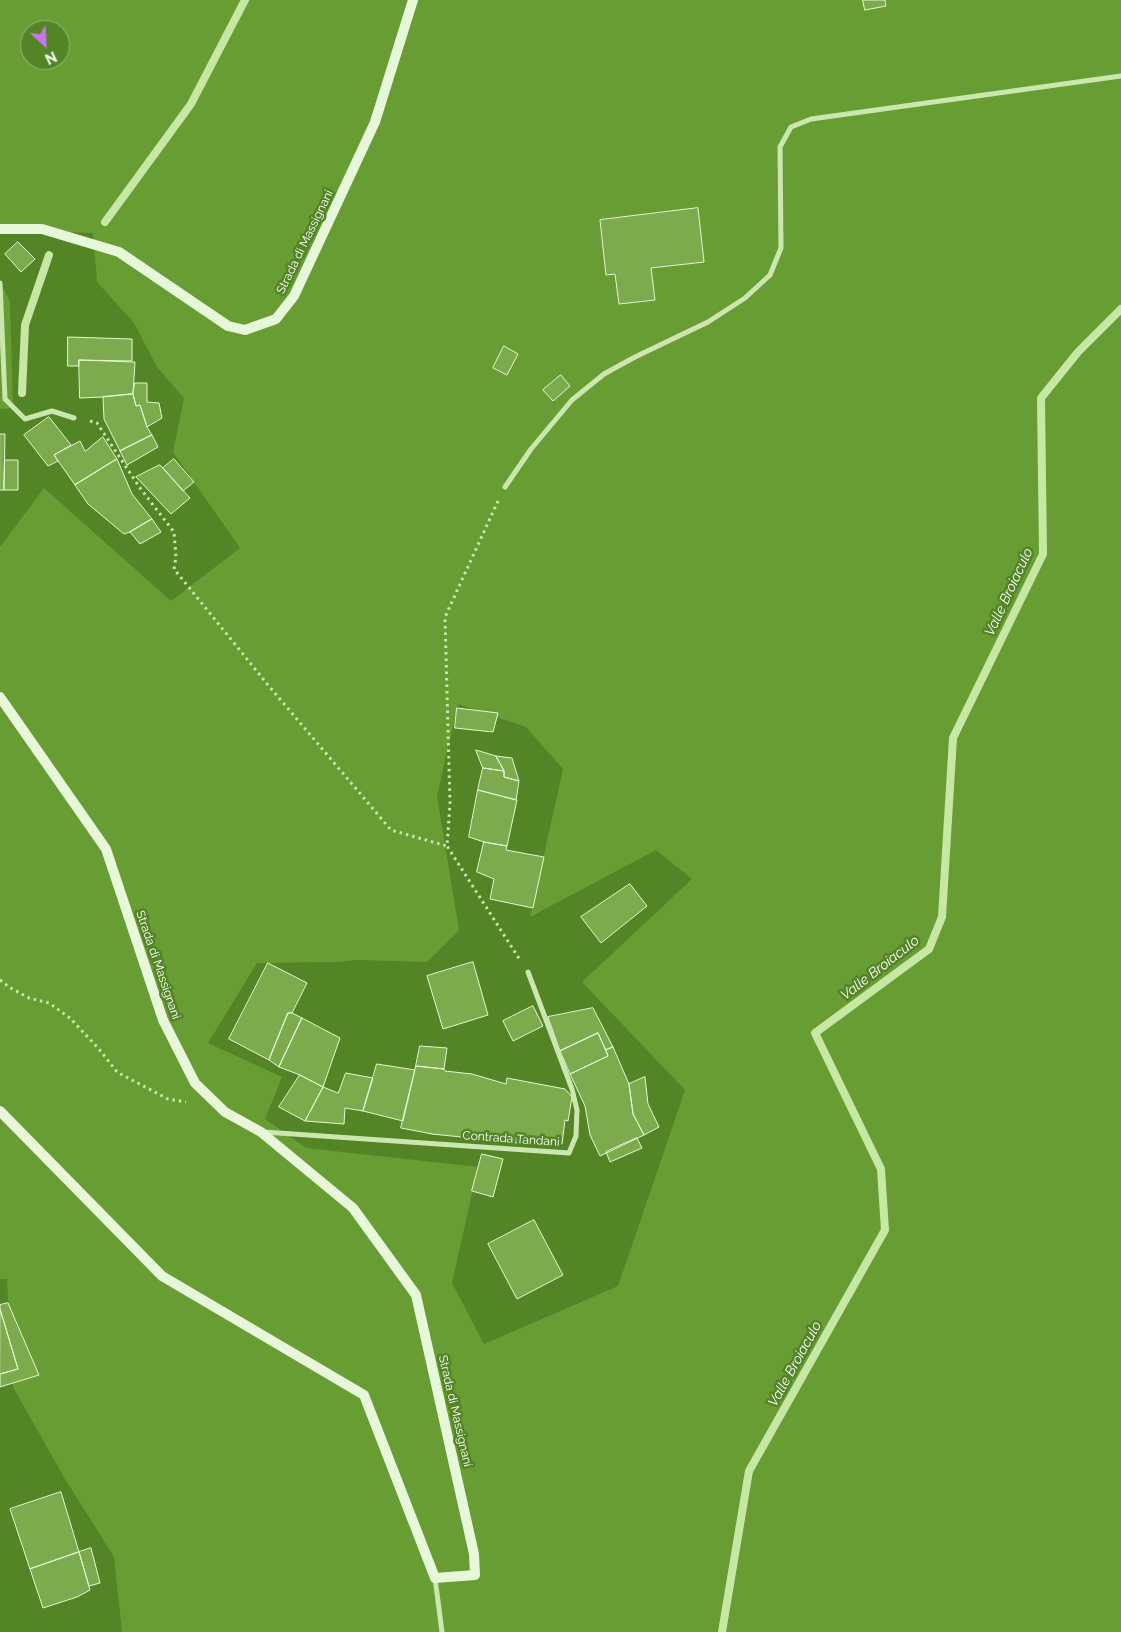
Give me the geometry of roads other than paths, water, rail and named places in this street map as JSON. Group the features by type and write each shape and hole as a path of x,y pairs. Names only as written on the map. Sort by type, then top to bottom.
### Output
{"street":[{"name":"Strada di Massignani","path":"0,229 42,229 119,252 228,326 245,330 276,318 294,296 375,122 413,0"},
{"path":"505,487 531,449 572,400 604,374 708,322 745,298 770,275 781,248 780,147 792,127 811,119 1121,76"},
{"path":"0,283 5,399 25,420 52,411 74,418"},
{"name":"Strada di Massignani","path":"0,697 106,849 162,1020 195,1083 224,1112 260,1132 353,1208 416,1295 474,1554 475,1575 435,1578"},
{"name":"Contrada Tandani","path":"260,1132 569,1153 576,1136 577,1110 572,1089 528,972"},
{"path":"0,1111 162,1276 364,1395 435,1578 442,1632"}],"waterway":[{"path":"105,222 191,104 245,0"},
{"path":"22,393 25,325 49,255"},
{"name":"Valle Broiaculo","path":"722,1632 749,1471 885,1230 881,1169 815,1033 929,949 942,917 953,738 1043,554 1041,398 1078,352 1121,309"}]}
